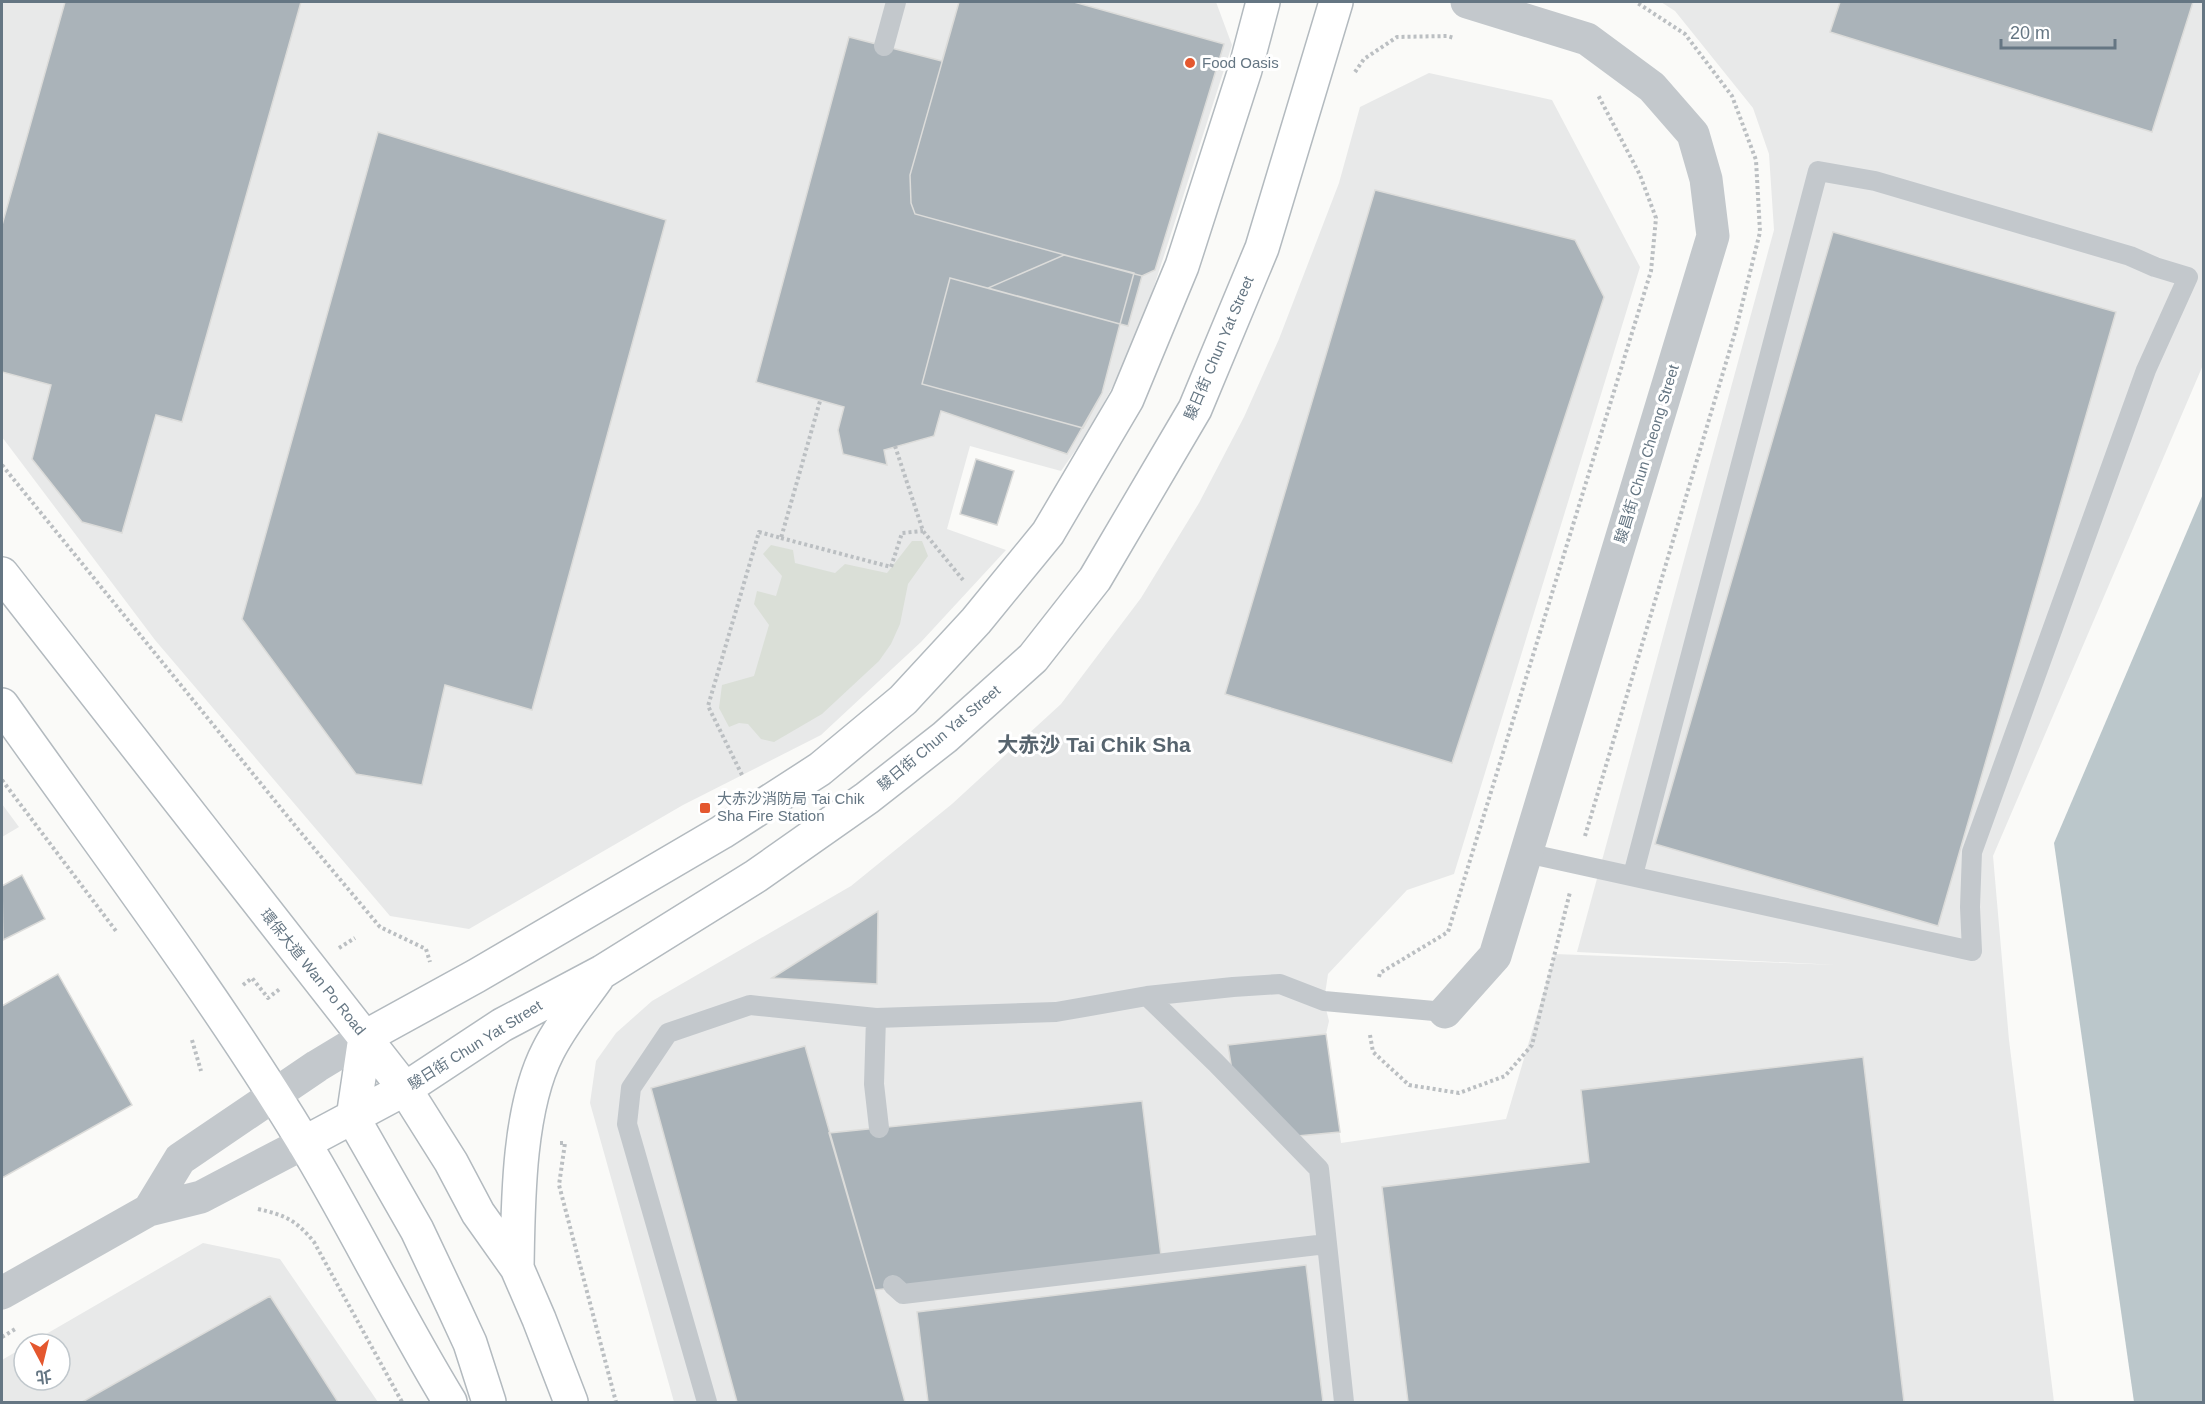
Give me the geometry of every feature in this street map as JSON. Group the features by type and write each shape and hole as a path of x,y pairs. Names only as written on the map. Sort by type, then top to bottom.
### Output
{"street":[{"name":"駿日街 Chun Yat Street","path":"149,1210 180,1159 274,1095 365,1037 476,976 722,832 820,769 903,700 976,621 1048,533 1126,399 1182,266 1245,70 1263,2"},
{"name":"駿日街 Chun Yat Street","path":"2,1293 149,1210 201,1197 353,1118 405,1089 502,1025 602,972 756,876 867,798 945,736 1033,658 1095,579 1196,409 1262,248 1336,2"},
{"name":"駿昌街 Chun Cheong Street","path":"1444,1012 1495,956 1713,236 1706,179 1693,134 1652,87 1587,39 1467,2"},
{"name":"環保大道 Wan Po Road","path":"2,574 405,1089 451,1162 478,1213 517,1268 572,1402"},
{"path":"2,705 216,1005 274,1095 366,1251 426,1364 450,1402"},
{"path":"517,1268 523,1144 536,1084 547,1053 559,1031 602,972"},
{"path":"365,1037 353,1118 417,1230 470,1343 489,1402"}],"lane":[{"path":"884,46 896,2"},
{"path":"1526,853 1633,874 1972,951 1970,906 1972,852 2146,370 2188,277 2155,267 2130,256 1886,184 1818,171 1633,874"},
{"path":"707,1402 627,1124 631,1088 668,1032 750,1005 876,1018 1056,1012 1146,996 1280,984 1324,1001 1444,1012"},
{"path":"1146,996 1216,1063 1319,1169 1344,1402"},
{"path":"876,1018 874,1084 879,1128"},
{"path":"893,1285 903,1294 1326,1244"}],"path":[{"path":"1352,76 1364,59 1396,37 1447,36"},
{"path":"781,538 820,401"},
{"path":"895,446 923,531 971,589"},
{"path":"2,465 380,927 426,949"},
{"path":"742,775 708,706 759,532 891,567 902,533 923,531"},
{"path":"2,780 123,940"},
{"path":"201,1071 187,1025 252,978 268,998 355,938"},
{"path":"566,1143 559,1185 616,1402"},
{"path":"283,1215 301,1226 314,1242 402,1402"}],"shaded area":[{"path":"2,2 1216,2 1232,45 1136,342 1089,431 1061,471 970,446 947,529 1006,550 921,642 821,735 683,805 469,929 390,916 155,640 2,437"},
{"path":"1661,2 2203,2 2203,365 1993,856 2009,1040 2054,1402 674,1402 590,1103 596,1061 616,1033 652,1001 851,886 952,804 1061,704 1141,598 1199,503 1244,417 1279,339 1339,183 1360,107 1429,73 1552,100 1640,267 1454,874 1407,890 1328,974 1324,1001 1329,1021 1326,1034 1341,1143 1506,1119 1555,954 1837,965 1577,952 1774,230 1769,154 1753,108 1675,11"},
{"path":"2203,494 2203,1402 2134,1402 2054,843"},
{"path":"912,541 922,541 928,556 908,584 900,624 891,644 879,661 822,714 774,742 761,739 748,724 739,723 729,727 719,708 722,685 754,676 769,625 754,604 757,591 776,596 782,576 763,554 771,545 793,550 795,563 835,573 845,564 887,573"},
{"path":"2,804 19,827 2,837"},
{"path":"203,1243 280,1259 378,1402 2,1402 2,1360 12,1354 12,1392 72,1392 72,1332 50,1332"}],"building":[{"path":"65,2 301,2 182,422 156,415 122,533 82,522 32,459 51,385 2,372 2,225"},
{"path":"959,2 1074,2 1224,44 1155,270 1142,276 915,214 911,203 910,175"},
{"path":"959,2 1074,2 1224,44 1155,270 1142,276 1128,326 1120,324 1102,393 1067,454 941,411 934,436 884,450 887,465 843,454 838,430 844,407 756,382 849,37 942,61"},
{"path":"1840,2 2193,2 2152,132 1830,32"},
{"path":"378,132 666,220 532,710 445,685 422,785 356,774 242,619"},
{"path":"1375,190 1575,240 1604,297 1452,763 1225,694"},
{"path":"1833,232 2116,312 1938,926 1655,844"},
{"path":"1064,255 1134,273 1120,324 988,288"},
{"path":"950,278 1120,324 1102,393 1083,428 922,384"},
{"path":"976,459 1014,471 997,525 960,514"},
{"path":"22,875 45,919 3,940 2,886"},
{"path":"878,911 877,984 772,978"},
{"path":"58,974 132,1105 2,1178 2,1006"},
{"path":"1326,1034 1340,1132 1297,1136 1233,1077 1228,1045"},
{"path":"805,1046 905,1402 737,1402 651,1088"},
{"path":"1863,1057 1904,1402 1408,1402 1382,1187 1589,1162 1581,1090"},
{"path":"1142,1101 1161,1256 875,1290 829,1133"},
{"path":"1306,1265 1323,1402 928,1402 917,1312"},
{"path":"270,1296 338,1402 82,1402"}],"place":[{"name":"Food Oasis","path":"1190,63"},
{"name":"大赤沙消防局 Tai Chik Sha Fire Station","path":"705,808"}],"district":[{"name":"大赤沙 Tai Chik Sha","path":"1094,745"}]}
